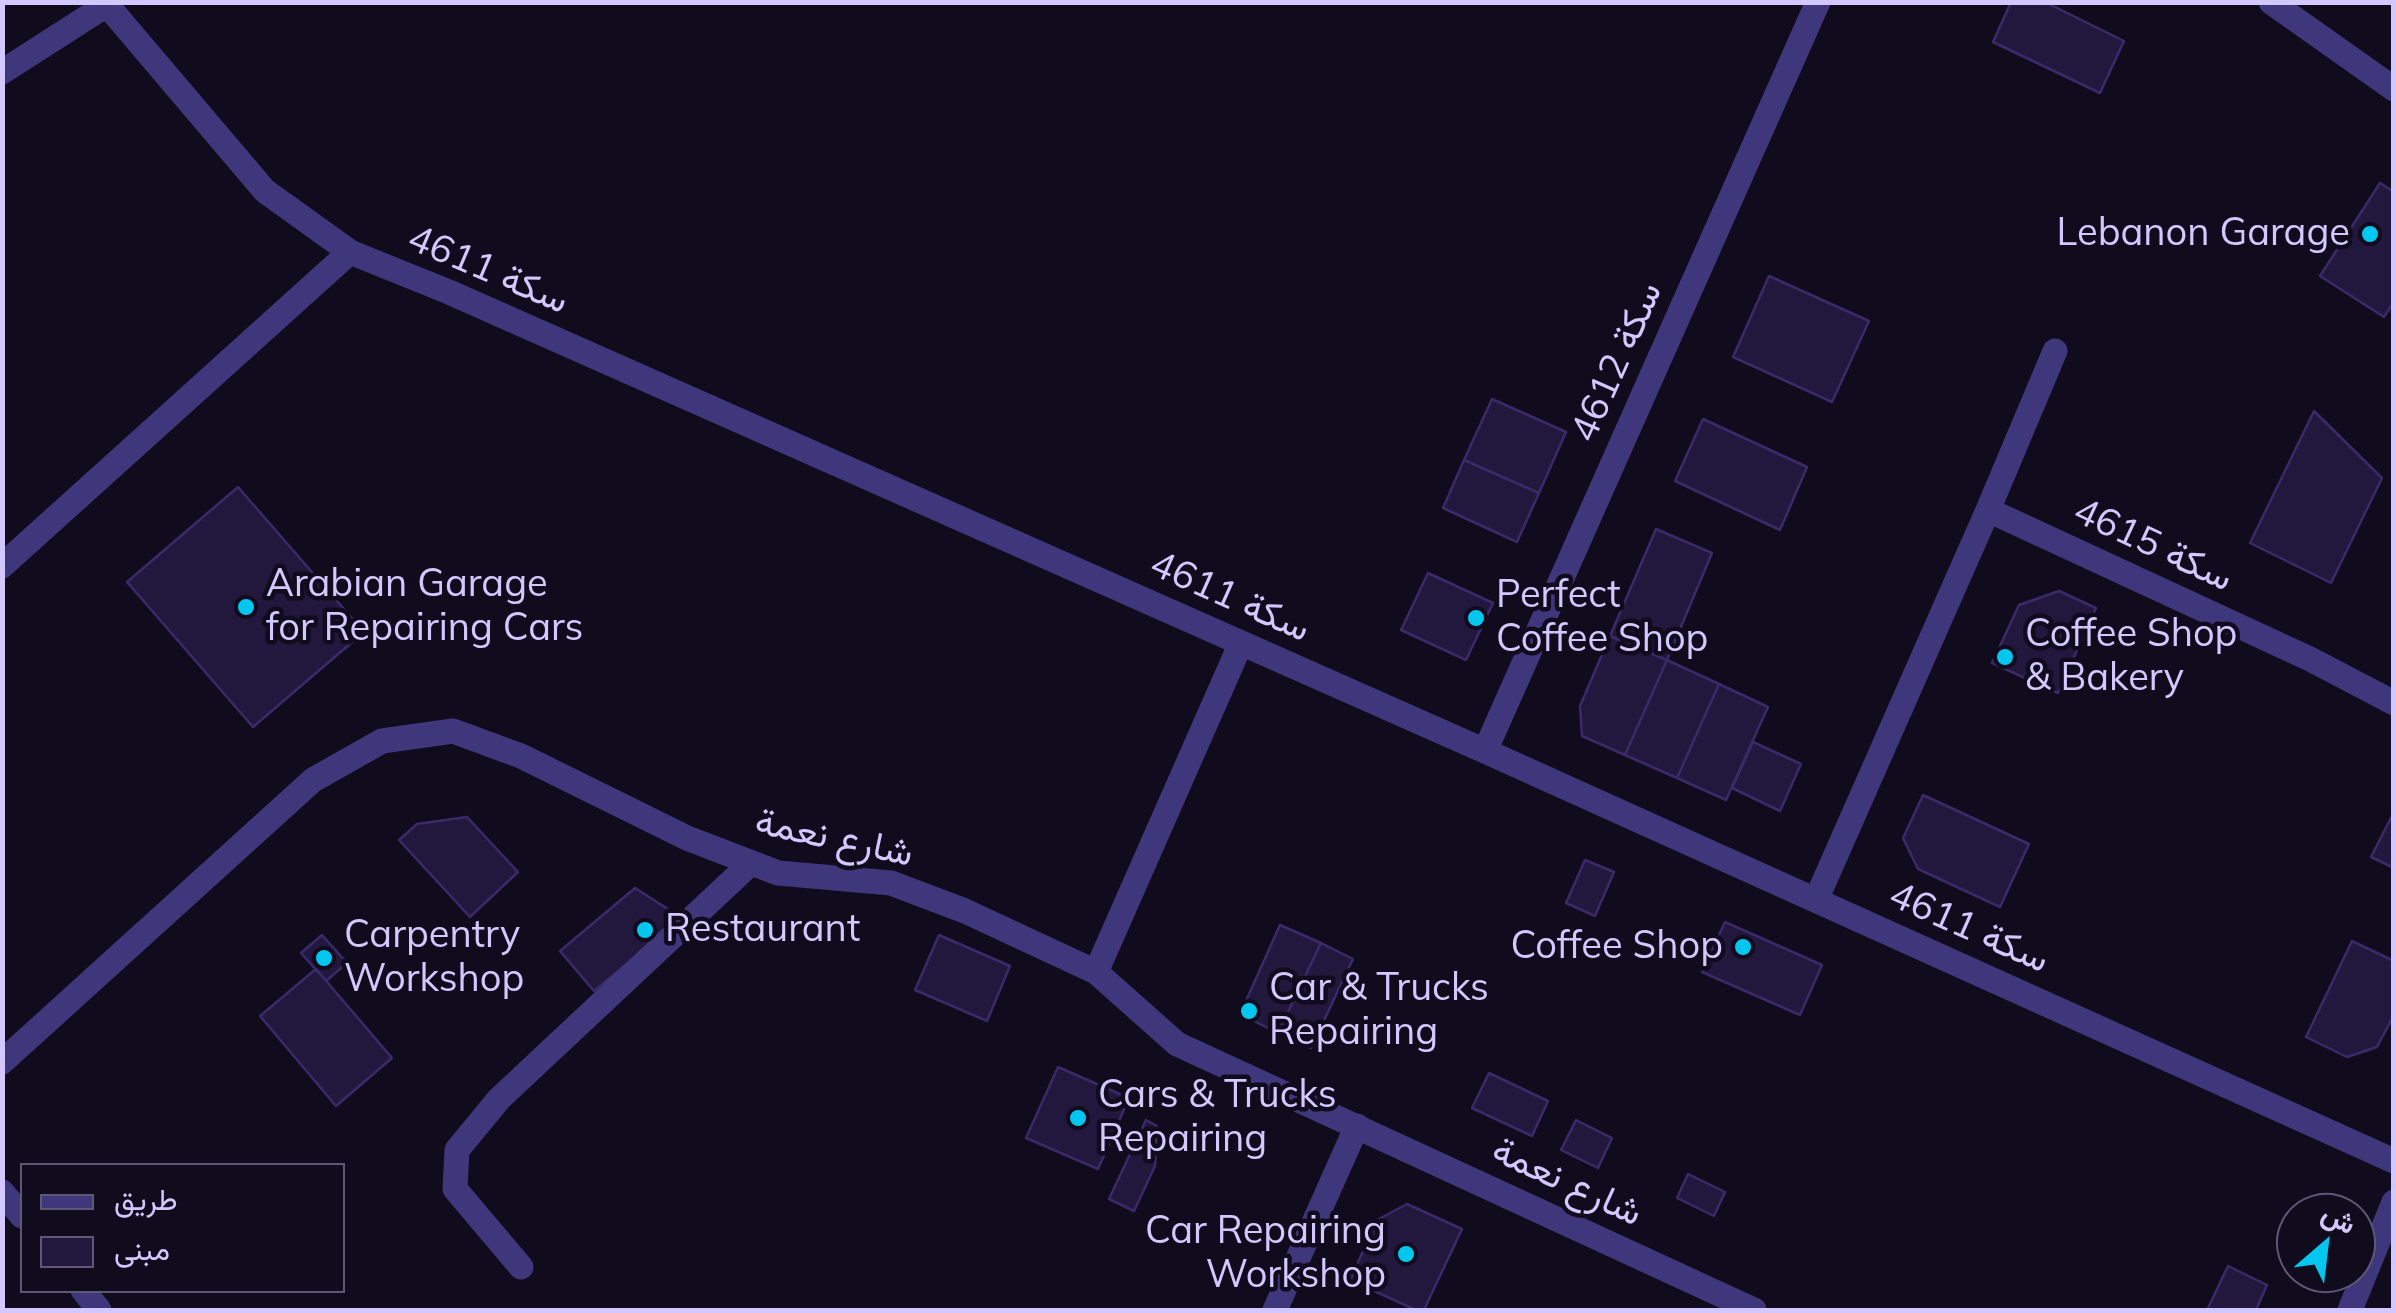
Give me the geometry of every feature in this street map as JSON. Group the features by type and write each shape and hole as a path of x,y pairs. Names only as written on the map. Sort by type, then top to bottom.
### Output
{"street":[{"name":"سكة 4612","path":"1485,751 1818,2"},
{"path":"2271,2 2394,89"},
{"name":"سكة 4611","path":"109,4 265,190 350,252 449,292 1485,751 2394,1161"},
{"path":"2,72 109,4"},
{"path":"2,566 350,252"},
{"path":"1816,900 2055,351"},
{"name":"سكة 4615","path":"1988,510 2394,702"},
{"path":"1096,972 1241,643"},
{"name":"شارع نعمة","path":"2,1062 313,780 382,741 453,731 521,756 687,838 778,873 891,882 965,911 1096,972 1176,1044 1754,1310"},
{"path":"521,1267 455,1189 456,1150 500,1098 751,863"},
{"path":"1275,1310 1357,1126"},
{"path":"2,1192 20,1214"},
{"path":"2350,1310 2394,1202"}],"building":[{"path":"2011,2 2045,2 2124,41 2100,93 1993,42"},
{"name":"Lebanon Garage","path":"2380,183 2394,192 2394,302 2384,317 2320,276"},
{"path":"1769,276 1869,321 1832,402 1733,357"},
{"path":"1492,399 1566,432 1539,493 1464,460"},
{"path":"2314,411 2382,478 2331,583 2250,543"},
{"path":"1703,419 1807,467 1780,530 1675,481"},
{"path":"1464,460 1539,493 1517,542 1443,508"},
{"name":"Arabian Garage for Repairing Cars","path":"238,487 364,632 253,727 127,582"},
{"path":"1656,529 1712,553 1667,660 1610,636"},
{"path":"1428,573 1493,603 1466,660 1401,630"},
{"path":"2059,591 2096,608 2058,693 1992,663 2019,605"},
{"path":"1610,636 1667,660 1625,755 1582,736 1580,706"},
{"path":"1667,660 1719,684 1677,778 1625,755"},
{"path":"1719,684 1768,707 1726,800 1677,778"},
{"path":"1753,742 1801,764 1780,811 1732,788"},
{"path":"1923,795 2029,844 2000,907 1918,869 1903,838"},
{"path":"2394,812 2394,868 2371,857"},
{"path":"467,817 518,872 470,917 399,840 417,824"},
{"path":"1585,860 1614,872 1595,916 1566,903"},
{"path":"635,888 682,918 594,991 560,951"},
{"path":"1725,922 1822,965 1800,1015 1702,972"},
{"path":"1280,925 1321,943 1278,1033 1240,1014"},
{"name":"Carpentry Workshop","path":"322,935 347,963 326,981 301,953"},
{"path":"939,935 1010,966 987,1021 915,990"},
{"path":"2352,941 2394,961 2394,1015 2377,1047 2347,1057 2306,1037"},
{"path":"1321,943 1353,959 1311,1048 1278,1033"},
{"path":"316,969 392,1058 336,1106 260,1016"},
{"name":"Cars & Trucks Repairing","path":"1058,1067 1129,1098 1098,1169 1026,1138"},
{"path":"1489,1073 1548,1101 1532,1136 1472,1108"},
{"path":"1146,1120 1157,1126 1155,1166 1134,1211 1109,1199"},
{"path":"1576,1120 1612,1138 1598,1168 1561,1150"},
{"path":"1688,1174 1725,1192 1714,1216 1677,1198"},
{"name":"Car Repairing Workshop","path":"1407,1204 1462,1229 1424,1310 1416,1310 1350,1280 1377,1220"},
{"path":"2228,1266 2267,1285 2256,1310 2207,1310"}],"place":[{"name":"Lebanon Garage","path":"2370,234"},
{"name":"Arabian Garage for Repairing Cars","path":"246,607"},
{"name":"Perfect Coffee Shop","path":"1476,618"},
{"name":"Coffee Shop & Bakery","path":"2005,657"},
{"name":"Restaurant","path":"645,930"},
{"name":"Coffee Shop","path":"1743,947"},
{"name":"Carpentry Workshop","path":"324,958"},
{"name":"Car & Trucks Repairing","path":"1249,1011"},
{"name":"Cars & Trucks Repairing","path":"1078,1118"},
{"name":"Car Repairing Workshop","path":"1406,1254"}]}
